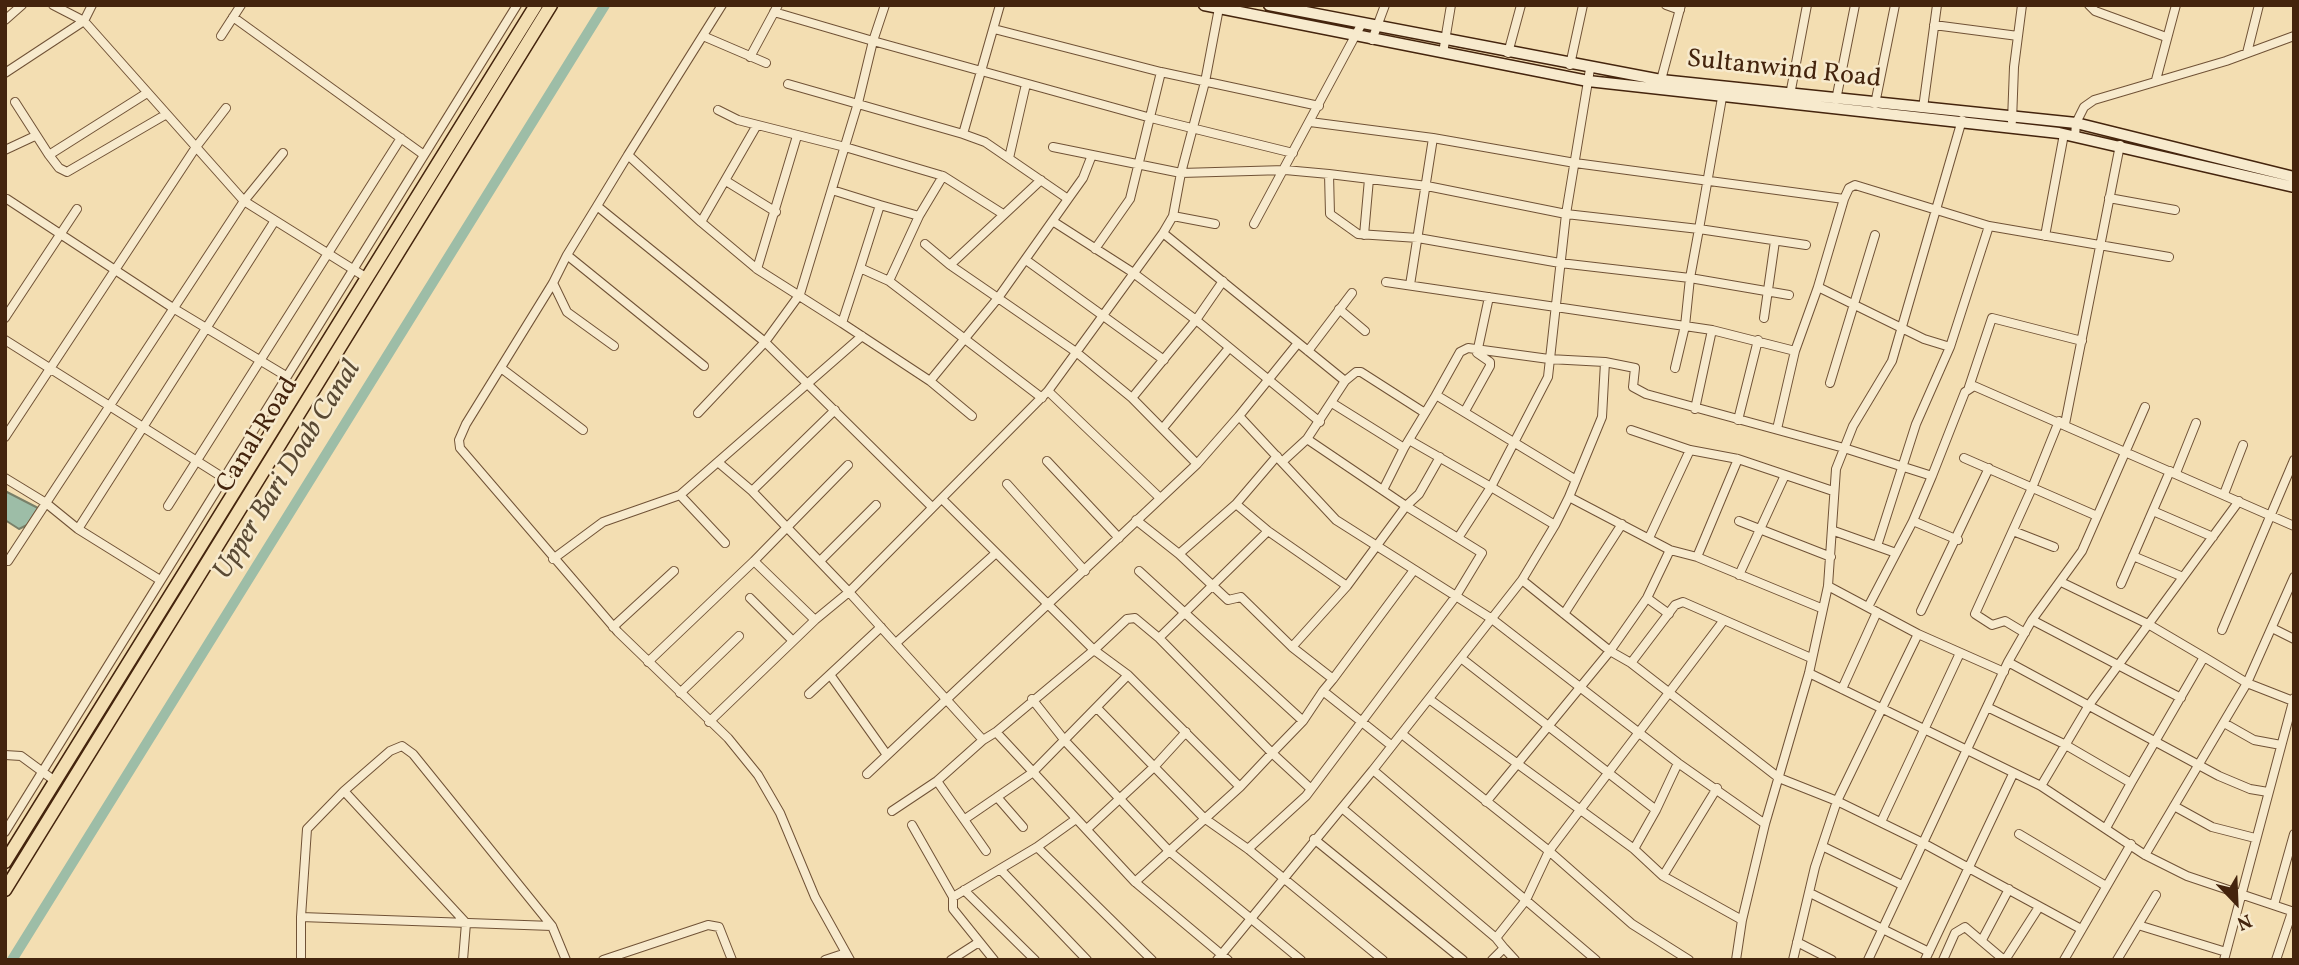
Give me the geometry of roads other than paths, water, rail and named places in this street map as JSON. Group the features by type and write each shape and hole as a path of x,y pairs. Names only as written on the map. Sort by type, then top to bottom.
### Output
{"main road":[{"name":"Canal Road","path":"5,862 536,5"},
{"name":"Canal Road","path":"5,890 551,5"},
{"path":"1204,5 1588,81 1722,92 1960,124 2012,124 2184,156 2294,187"},
{"name":"Sultanwind Road","path":"1269,5 1590,69 1722,92 1790,95 1966,111 2012,124 2076,123 2184,156 2294,177"}],"street":[{"path":"5,20 22,5"},
{"path":"52,5 84,21 244,201 326,255 367,278"},
{"path":"5,73 84,21 92,5"},
{"path":"220,37 241,5"},
{"path":"5,832 517,5"},
{"path":"722,5 597,205 553,283 466,424 459,446 613,627 728,738 758,775 774,803 815,897 848,956 825,960"},
{"path":"698,413 765,342 800,294 885,5"},
{"path":"963,134 1000,5"},
{"path":"1372,40 1385,5"},
{"path":"1443,53 1451,5"},
{"path":"1508,53 1521,5"},
{"path":"1570,65 1583,5"},
{"path":"1661,80 1681,8 1666,5"},
{"path":"1790,95 1807,5"},
{"path":"1836,100 1855,5"},
{"path":"1875,104 1895,5"},
{"path":"1923,108 1937,5"},
{"path":"2012,124 2022,5"},
{"path":"2089,5 2095,11 2166,37"},
{"path":"2156,80 2176,5"},
{"path":"2247,53 2259,5"},
{"path":"709,722 815,620 849,592 931,506 942,499 1042,398 1163,233 1173,216 1181,173 1205,82 1219,8"},
{"path":"750,57 776,9 981,72 1293,153"},
{"path":"233,17 424,155"},
{"path":"1254,224 1361,25"},
{"path":"1934,25 2018,36"},
{"path":"994,29 1161,72 1319,107"},
{"path":"703,36 766,63"},
{"path":"2045,236 2070,136 2084,107 2094,100 2294,36"},
{"path":"1458,538 1491,487 1548,377 1566,214 1590,69"},
{"path":"1095,249 1130,199 1161,72"},
{"path":"788,84 985,142 1068,199"},
{"path":"1009,158 1026,84"},
{"path":"1675,368 1685,326 1690,278 1722,92"},
{"path":"49,155 147,93"},
{"path":"15,102 35,136 62,171 71,171 165,115"},
{"path":"5,437 195,147 226,108"},
{"path":"718,110 757,125 845,146 943,176 1003,214"},
{"path":"1736,960 1742,920 1765,824 1809,673 1821,608 1828,586 1834,531 1833,491 1836,469 1864,406 1892,361 1966,111"},
{"path":"1310,122 1433,138 1575,163 1844,199"},
{"path":"702,222 757,125"},
{"path":"5,150 35,136"},
{"path":"757,269 797,136"},
{"path":"168,506 401,138"},
{"path":"1410,285 1433,138"},
{"path":"2025,633 2005,621 1992,625 1975,614 2062,422 2082,341 2120,145"},
{"path":"1052,147 1181,173 1285,170 1427,186 1566,214 1699,229 1806,245"},
{"path":"8,561 244,201 284,153"},
{"path":"628,155 757,269 800,294 930,381 972,416"},
{"path":"930,381 966,340 1054,222 1083,178 1091,155"},
{"path":"1329,174 1330,214 1354,234 1418,238 1560,262 1690,278 1789,295"},
{"path":"889,281 919,216 943,176"},
{"path":"1364,235 1369,179"},
{"path":"950,265 1041,180"},
{"path":"726,181 776,212"},
{"path":"1777,429 1795,351 1818,287 1844,199 1849,188 1855,185 1934,212 1989,226 2169,257"},
{"path":"832,190 919,216"},
{"path":"2109,198 2175,210"},
{"path":"7,199 173,308 286,376"},
{"path":"597,205 765,342 931,506"},
{"path":"842,323 880,205"},
{"path":"5,318 77,209"},
{"path":"1173,216 1215,223"},
{"path":"78,529 274,222"},
{"path":"1054,222 1132,272 1196,320 1320,422"},
{"path":"1877,546 1916,424 1950,347 1989,226"},
{"path":"1163,233 1345,381"},
{"path":"1829,383 1875,235"},
{"path":"1764,318 1775,241"},
{"path":"925,244 950,265 1076,352 1132,398 1197,464"},
{"path":"567,255 704,366"},
{"path":"1026,260 1164,360"},
{"path":"860,268 889,281 1042,398"},
{"path":"1132,398 1196,320 1223,281"},
{"path":"1387,282 1712,330 1795,351"},
{"path":"553,283 567,312 614,346"},
{"path":"1818,287 1902,329 1950,347"},
{"path":"1308,351 1352,293"},
{"path":"1465,411 1490,366 1490,362 1478,357 1477,349 1489,297"},
{"path":"1339,309 1365,331"},
{"path":"1842,689 1896,553 1913,521 1969,387 1992,317 2082,341"},
{"path":"1695,410 1712,330"},
{"path":"553,559 603,522 680,495 862,336"},
{"path":"5,340 238,487"},
{"path":"1738,420 1758,340"},
{"path":"867,774 1197,464 1298,343"},
{"path":"1163,428 1229,348"},
{"path":"1383,490 1406,444 1460,352 1477,349 1549,359 1605,362 1635,368 1633,387 1637,391 1695,410 1844,448 1932,476"},
{"path":"996,732 1032,774 1135,882 1222,958 1251,918 1402,734 1522,580 1569,497 1602,417 1605,362"},
{"path":"501,368 583,430"},
{"path":"1179,554 1236,504 1279,459 1307,439 1345,381 1359,371 1425,413"},
{"path":"1969,387 1974,386 2062,422 2294,526"},
{"path":"1048,391 1160,498"},
{"path":"1436,395 1576,480"},
{"path":"1332,403 1406,444 1440,457 1555,525"},
{"path":"1868,960 1921,842 2008,662 2032,620 2082,551 2145,407"},
{"path":"752,491 835,411"},
{"path":"1239,415 1336,520 1492,619 1678,763 1765,824"},
{"path":"2121,584 2196,423"},
{"path":"1631,430 1690,450 1738,459 1833,491"},
{"path":"1248,849 1288,815 1311,789 1456,596 1482,553 1406,506 1307,439"},
{"path":"2224,494 2244,445"},
{"path":"1649,538 1690,450"},
{"path":"1292,647 1347,586 1406,506 1419,494 1440,457"},
{"path":"1964,458 2097,516"},
{"path":"1697,557 1738,459"},
{"path":"2222,630 2294,460"},
{"path":"1047,461 1119,538"},
{"path":"719,463 752,491 821,560 983,740"},
{"path":"648,662 754,561 848,465"},
{"path":"1921,611 1958,540 1989,468"},
{"path":"1739,575 1785,475"},
{"path":"5,478 46,503 78,529 160,580"},
{"path":"1007,484 1085,571"},
{"path":"680,495 725,543"},
{"path":"1569,497 1670,550 1697,557 1821,608"},
{"path":"942,499 1048,606 1094,650 1128,675 1241,787"},
{"path":"2042,786 2089,705 2239,501"},
{"path":"1236,504 1268,531 1347,586"},
{"path":"821,560 876,505"},
{"path":"2153,511 2213,537"},
{"path":"1136,520 1179,554 1228,600 1241,597 1292,647 1333,679"},
{"path":"1738,521 1831,557"},
{"path":"1913,521 1958,540"},
{"path":"1564,614 1622,524"},
{"path":"1159,638 1215,586 1268,531"},
{"path":"1834,531 1896,553"},
{"path":"2013,531 2054,547"},
{"path":"1486,802 1609,651 1647,598 1670,550"},
{"path":"896,643 996,553"},
{"path":"2133,555 2183,577"},
{"path":"754,561 815,620"},
{"path":"1135,882 1241,787 1303,721 1414,570"},
{"path":"613,627 674,571"},
{"path":"1139,571 1187,612 1303,721"},
{"path":"2145,855 2247,683 2294,577"},
{"path":"1522,580 1609,651 1631,663 1779,778 1881,822 1968,866 2081,929"},
{"path":"2061,582 2148,624 2247,683 2293,700 2225,956 2138,925"},
{"path":"1828,586 1918,634 2004,672"},
{"path":"750,598 793,641"},
{"path":"1647,598 1668,614"},
{"path":"1631,663 1675,605 1684,602 1811,658"},
{"path":"892,811 937,781 1130,617 1159,638 1311,789"},
{"path":"1496,938 1526,900 1549,852 1607,771 1724,620"},
{"path":"2032,620 2181,698"},
{"path":"809,694 881,627"},
{"path":"2272,628 2294,639"},
{"path":"1793,960 1822,846 1837,801 1918,634"},
{"path":"680,693 739,636"},
{"path":"1881,822 1960,653"},
{"path":"2106,828 2204,657"},
{"path":"1461,658 1656,810"},
{"path":"2008,662 2233,783 2268,792"},
{"path":"1809,673 2042,786 2145,855 2187,876 2293,912 2276,960"},
{"path":"965,819 1032,774 1066,742 1128,675"},
{"path":"831,676 887,755"},
{"path":"1323,691 1361,724 1392,746"},
{"path":"1032,699 1066,742 1169,851 1301,960"},
{"path":"1429,699 1634,849 1663,876 1742,920"},
{"path":"1987,707 2064,744 2131,783"},
{"path":"1097,708 1204,818 1248,849 1383,960"},
{"path":"2224,723 2254,740 2281,745"},
{"path":"1087,829 1155,766 1186,732"},
{"path":"1402,734 1549,852 1632,924 1689,960"},
{"path":"302,960 303,856 307,829 344,791 390,751 402,746 413,754 552,926 566,960"},
{"path":"5,755 17,754 55,781"},
{"path":"1634,849 1678,763"},
{"path":"1373,770 1596,960"},
{"path":"1810,893 1927,956 2013,774"},
{"path":"937,781 986,851"},
{"path":"1663,876 1717,788"},
{"path":"344,791 466,922 463,960"},
{"path":"997,797 1023,827"},
{"path":"2174,806 2212,827 2255,838"},
{"path":"1342,808 1496,938 1515,960"},
{"path":"953,897 1037,847 1076,819"},
{"path":"912,825 953,897 953,909 994,960"},
{"path":"2019,834 2106,886"},
{"path":"2274,905 2294,834"},
{"path":"1314,839 1463,960"},
{"path":"2064,960 2131,844"},
{"path":"1822,846 1902,885"},
{"path":"1037,847 1152,960"},
{"path":"1000,869 1087,960"},
{"path":"1982,940 2009,889"},
{"path":"964,890 1035,960"},
{"path":"2117,960 2156,895"},
{"path":"1943,960 1959,929 1969,928 2005,960 2039,907"},
{"path":"301,917 552,926"},
{"path":"603,960 708,925 719,928 732,960"},
{"path":"951,960 979,942"},
{"path":"1797,942 1832,960"},
{"path":"1492,960 1504,948"}],"waterway":[{"name":"Upper Bari Doab Canal","path":"12,960 605,5"}]}
